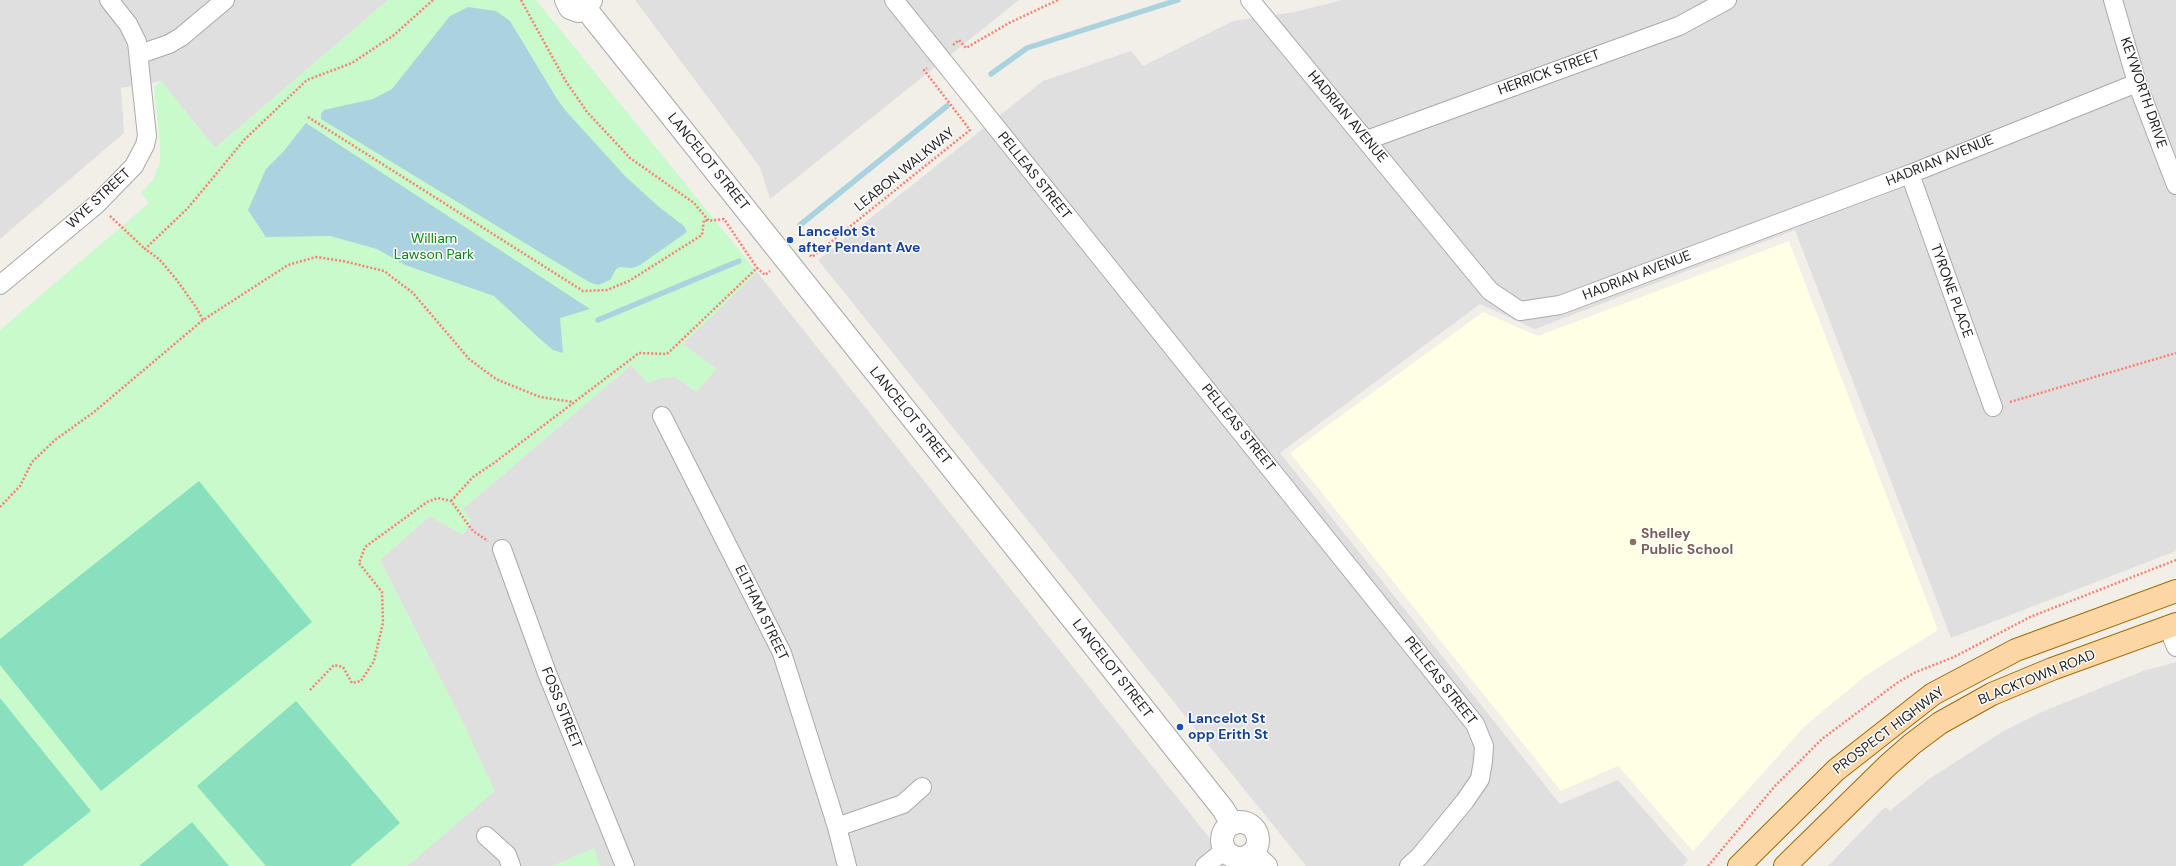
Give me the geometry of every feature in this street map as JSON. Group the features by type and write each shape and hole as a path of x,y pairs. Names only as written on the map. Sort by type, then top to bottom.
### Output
{"main road":[{"name":"PROSPECT HIGHWAY","path":"1739,866 1836,770 1933,694 2016,650 2176,591"},
{"name":"BLACKTOWN ROAD","path":"1785,866 1887,766 1912,744 1940,723 1992,694 2052,669 2172,626"}],"street":[{"name":"WYE STREET","path":"0,284 97,204 134,166 145,145 147,136 140,54 132,30 109,0"},
{"path":"140,54 169,44 225,0"},
{"path":"566,0 567,5 574,10 588,4"},
{"name":"PELLEAS STREET","path":"894,0 1475,724 1484,746 1480,779 1419,857 1408,866"},
{"name":"HADRIAN AVENUE","path":"1250,0 1490,291 1520,311 1560,305 1910,174 2137,83"},
{"name":"HERRICK STREET","path":"1367,140 1679,26 1727,0"},
{"name":"KEYWORTH DRIVE","path":"2113,0 2137,83 2176,185"},
{"name":"LANCELOT STREET","path":"588,4 1223,809 1232,824"},
{"name":"TYRONE PLACE","path":"1910,174 1993,407"},
{"name":"ELTHAM STREET","path":"662,416 782,653 837,827 847,866"},
{"name":"FOSS STREET","path":"502,549 547,673 625,866"},
{"path":"2172,626 2176,647"},
{"path":"837,827 903,804 922,787"},
{"path":"1246,823 1256,832 1259,860 1247,856 1235,857 1225,850 1222,838 1227,827 1232,824 1246,823"},
{"path":"486,836 506,855 511,866"},
{"path":"1205,866 1225,850"}],"path":[{"path":"144,249 188,208 244,140 307,80 352,63 394,35 433,0"},
{"path":"521,0 565,80 587,112 630,158 694,203 709,221"},
{"path":"959,40 966,48 1009,23 1058,0"},
{"name":"LEABON WALKWAY","path":"812,257 970,130 924,70"},
{"path":"308,117 583,290 607,290 629,281 702,235 704,220 709,221 724,219 757,268 765,275"},
{"path":"97,204 144,249 159,259 176,279 196,307 203,320"},
{"path":"0,507 20,486 32,462 55,440 94,412 203,320 288,265 316,257 343,261 384,271 413,293 469,359 496,379 540,397 573,402"},
{"path":"451,501 473,477 494,463 639,352 666,354 757,268"},
{"path":"1993,407 2176,353"},
{"path":"310,690 334,665 343,667 352,683 361,681 374,661 383,623 382,592 359,563 365,547 427,502 438,498 451,501 473,531 502,549"}],"shaded area":[{"path":"0,0 388,0 215,148 161,81 121,88 124,133 0,239"},
{"path":"635,0 1019,0 770,199 760,167"},
{"path":"1342,0 2176,0 2176,551 1951,638 1795,230 1535,329 1480,304 1280,453 1560,804 1618,780 1688,860 1683,866 1306,866 818,260 1043,81 1131,51 1143,66 1233,21 1295,12"},
{"name":"Shelley Public School","path":"1789,241 1938,630 1865,676 1805,726 1693,851 1618,766 1561,791 1290,453 1483,312 1538,336"},
{"path":"757,272 1232,866 407,866 494,791 463,723 380,560 430,516 463,535 471,520 463,509 631,365 648,383 660,378 676,377 696,392 683,344"},
{"path":"2176,662 2176,866 1828,866 1885,807 1890,811 1929,779 2002,732 2044,711 2143,671"}],"green space":[{"name":"William Lawson Park","path":"388,0 536,0 757,272 683,344 717,369 696,392 676,377 661,378 648,383 631,365 463,509 471,520 463,535 430,516 380,560 463,723 495,791 407,866 0,866 0,330 149,203 141,193 153,180 160,161 160,141 154,87 161,81 215,148"},
{"path":"199,481 312,622 101,791 0,665 0,639"},
{"path":"0,698 91,811 22,866 0,866"},
{"path":"296,701 400,823 350,866 266,866 197,786"},
{"path":"192,822 229,866 139,866"},
{"path":"594,848 600,866 552,866"}],"water":[{"path":"468,7 496,11 510,21 565,110 625,176 659,207 684,226 687,232 640,265 632,268 620,267 616,269 610,280 598,285 589,282 321,119 321,114 324,110 373,99 392,89 450,16"},
{"path":"306,123 590,309 560,318 563,353 553,350 494,296 405,265 377,249 330,236 266,237 248,210 266,169 283,152"}],"waterway":[{"path":"991,74 1027,48 1178,0"},
{"path":"800,225 947,106"},
{"path":"598,320 739,261"}],"place":[{"name":"Lancelot St after Pendant Ave","path":"790,240"},
{"name":"Shelley Public School","path":"1633,542"},
{"name":"Lancelot St opp Erith St","path":"1180,727"}]}
